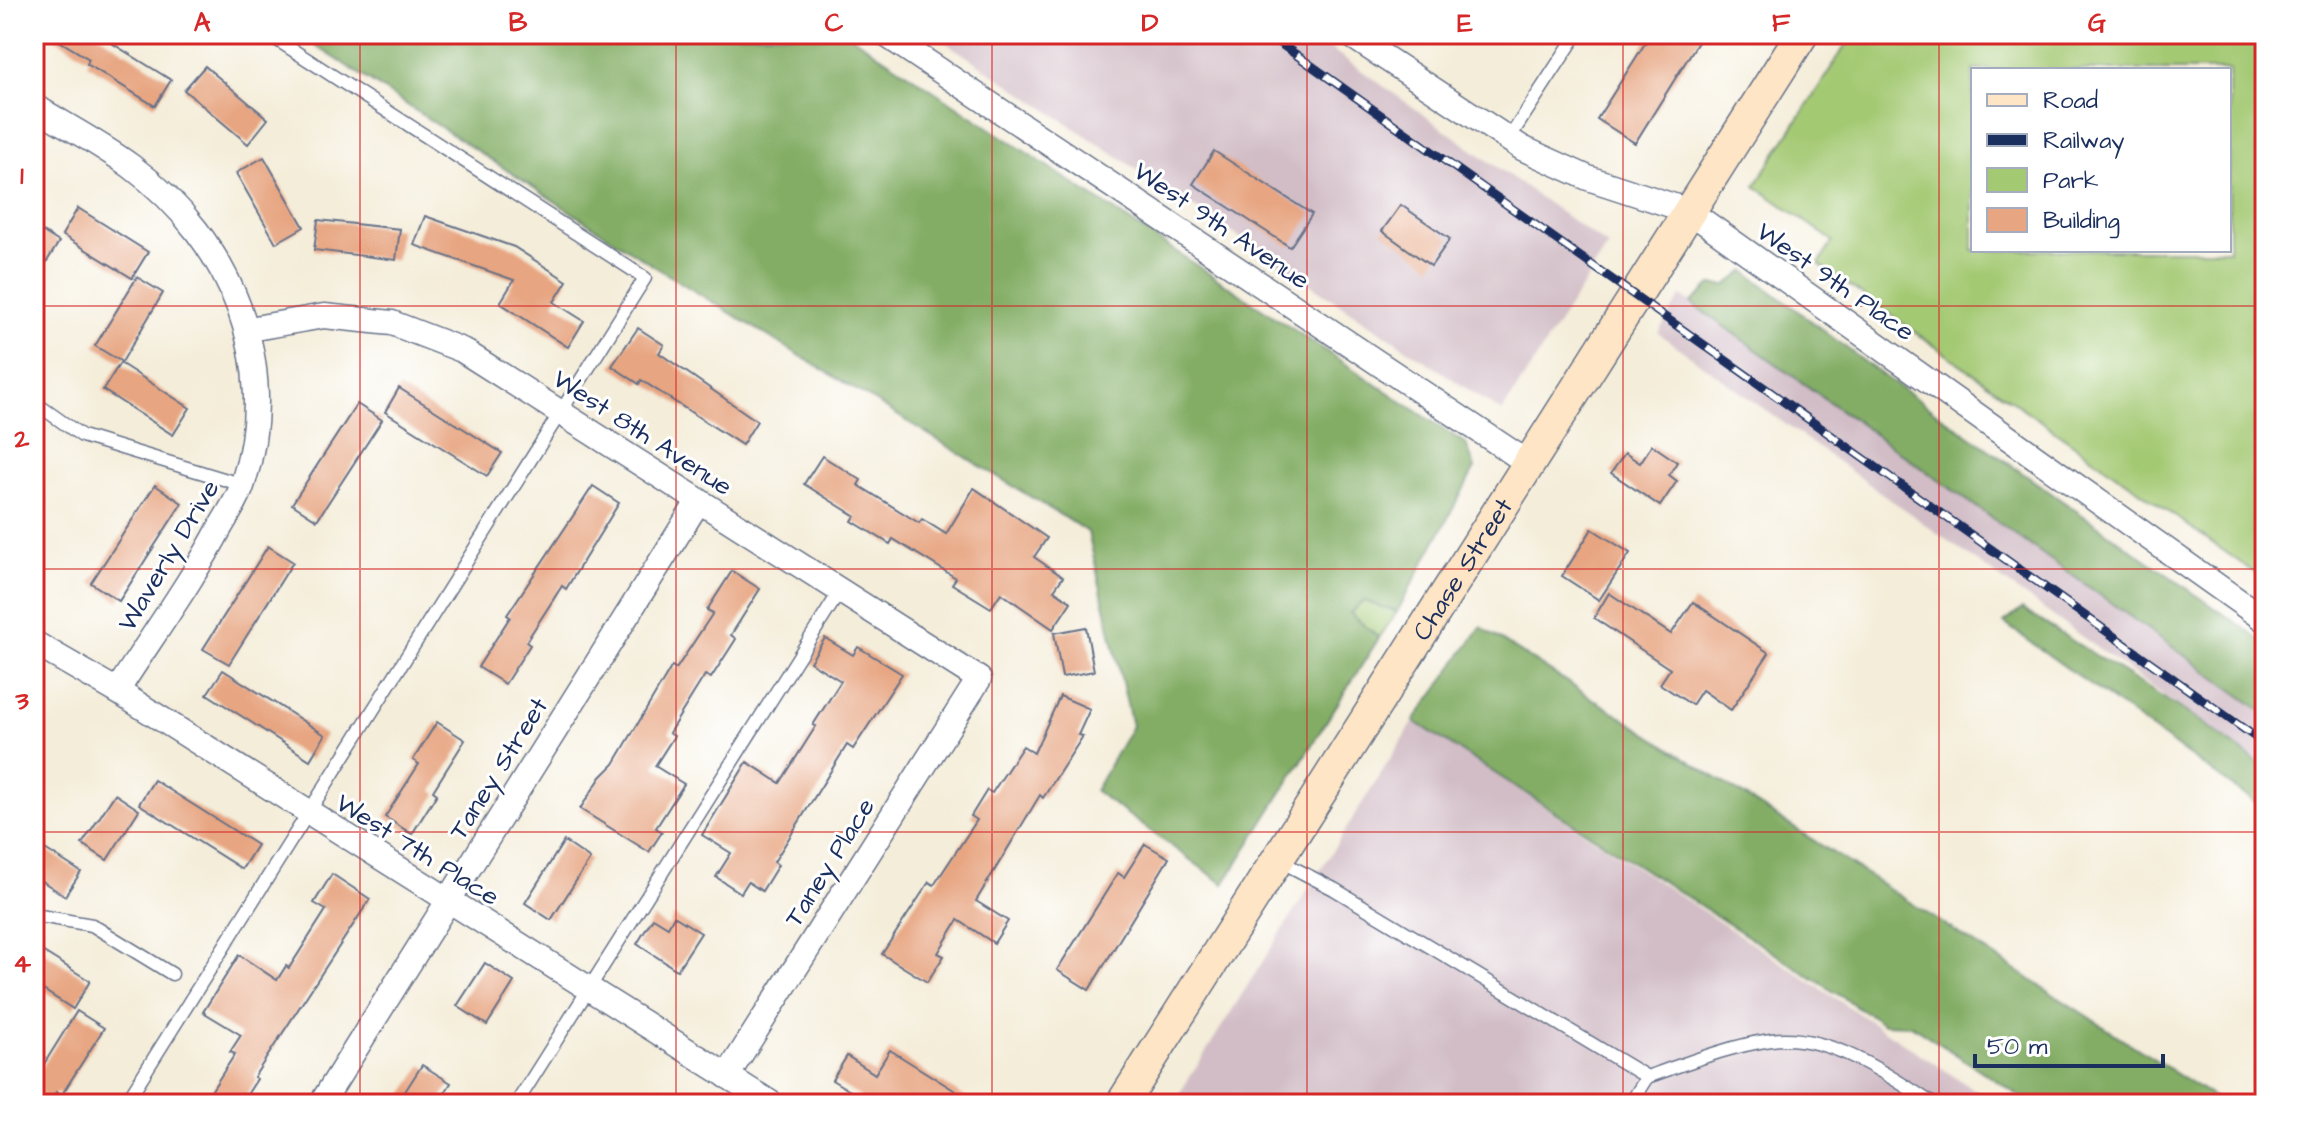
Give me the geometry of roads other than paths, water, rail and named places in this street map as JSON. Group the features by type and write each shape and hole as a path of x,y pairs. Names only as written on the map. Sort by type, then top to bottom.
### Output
{"street":[{"name":"West 9th Avenue","path":"885,34 1528,463"},
{"name":"West 9th Place","path":"1349,34 1508,140 1588,178 1689,211 2265,620"},
{"name":"Chase Street","path":"1122,1104 1802,34"},
{"name":"Waverly Drive","path":"34,106 133,167 182,213 222,265 249,329 255,385 253,440 243,485 211,546 117,691"},
{"name":"West 8th Avenue","path":"249,329 324,316 392,323 462,350 979,679"},
{"name":"Taney Street","path":"321,1104 698,502"},
{"name":"West 7th Place","path":"34,643 117,691 772,1104"},
{"name":"Taney Place","path":"727,1076 979,679"}],"lane":[{"path":"125,1104 645,278 268,34"},
{"path":"1508,140 1577,34"},
{"path":"34,402 82,436 243,485"},
{"path":"516,1104 840,591"},
{"path":"1277,860 1334,889 1647,1077"},
{"path":"34,915 92,925 172,974"},
{"path":"1630,1104 1647,1077 1716,1053 1773,1039 1810,1042 1866,1064 1933,1104"}],"railway":[{"path":"1267,34 2265,744"}]}
